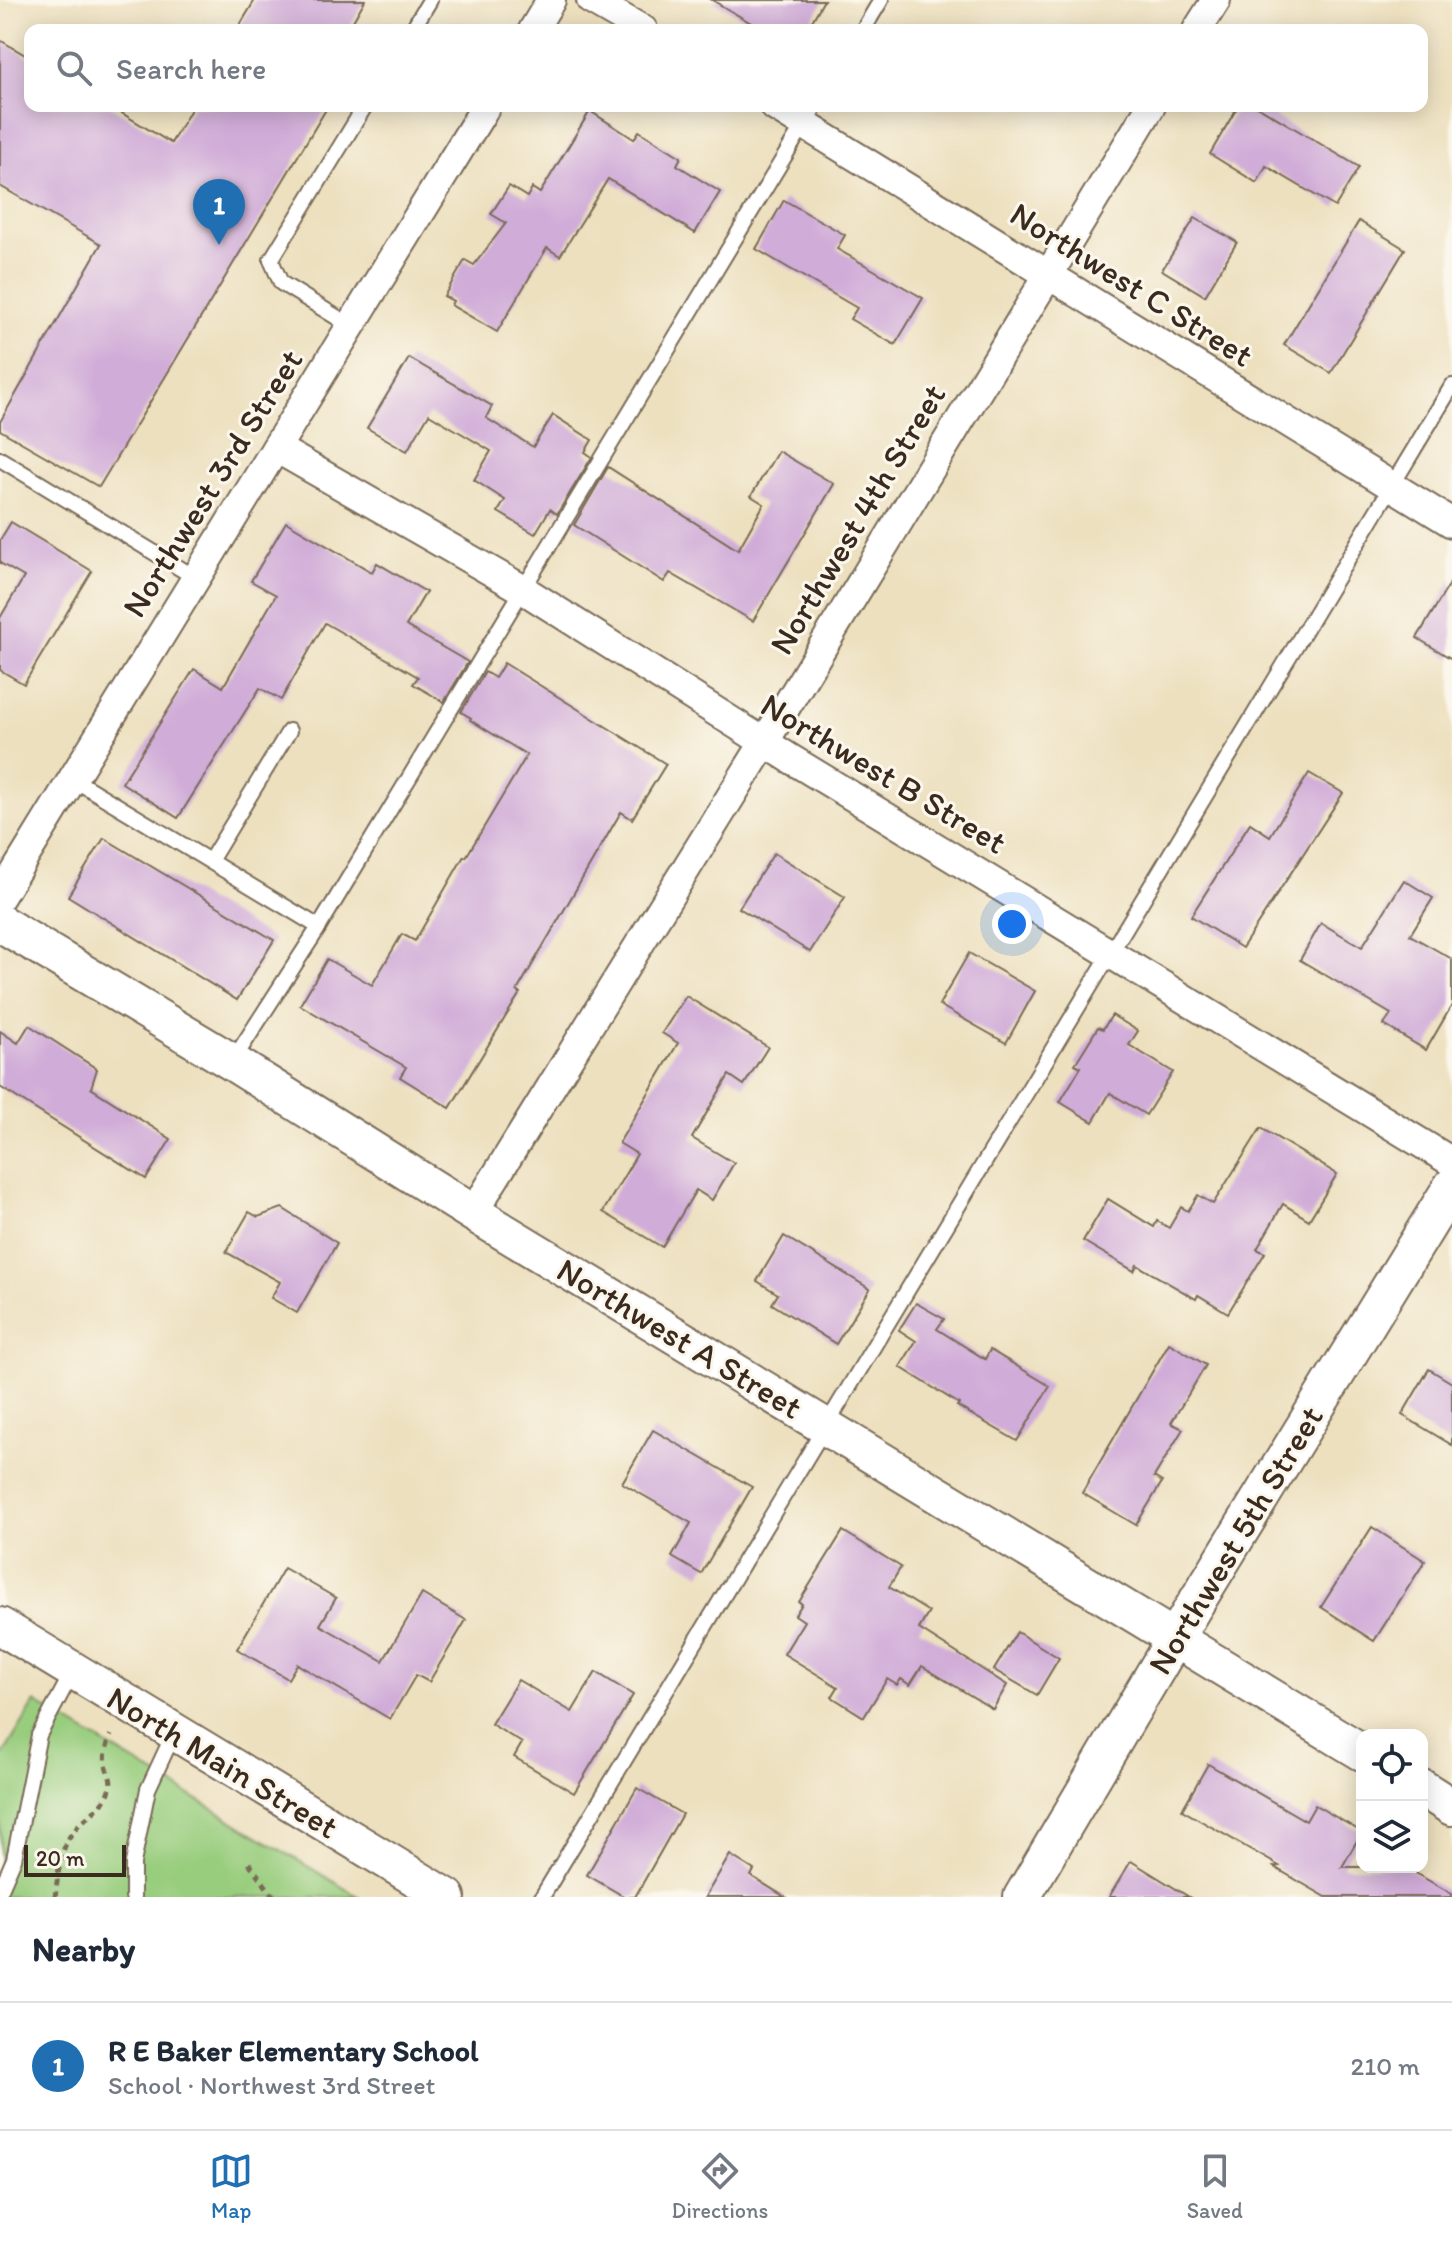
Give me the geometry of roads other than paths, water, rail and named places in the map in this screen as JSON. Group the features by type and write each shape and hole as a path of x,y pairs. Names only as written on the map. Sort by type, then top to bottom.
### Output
{"street":[{"path":"537,24 551,0"},
{"path":"591,0 633,24"},
{"path":"1201,24 1216,0"},
{"name":"Northwest 3rd Street","path":"0,897 482,112"},
{"name":"Northwest 4th Street","path":"473,1213 764,743 1147,112"},
{"name":"Northwest C Street","path":"810,115 1047,274 1452,523"},
{"name":"Northwest B Street","path":"276,448 524,590 764,743 1452,1162"},
{"name":"Northwest A Street","path":"0,923 1356,1748"},
{"name":"Northwest 5th Street","path":"1022,1897 1176,1637 1452,1186"},
{"name":"North Main Street","path":"0,1626 447,1897"},
{"path":"1428,1792 1452,1807"}],"lane":[{"path":"416,24 430,0"},
{"path":"867,24 881,0"},
{"path":"351,326 281,283 271,260 361,112"},
{"path":"232,1062 319,927 810,115"},
{"path":"542,1897 1452,386"},
{"path":"0,459 196,578"},
{"path":"210,861 289,731"},
{"path":"73,779 319,927"},
{"path":"0,1891 14,1859 39,1735 73,1671"},
{"path":"133,1897 133,1863 148,1789 174,1732"}],"place":[{"name":"R E Baker Elementary School","path":"219,245"}]}
